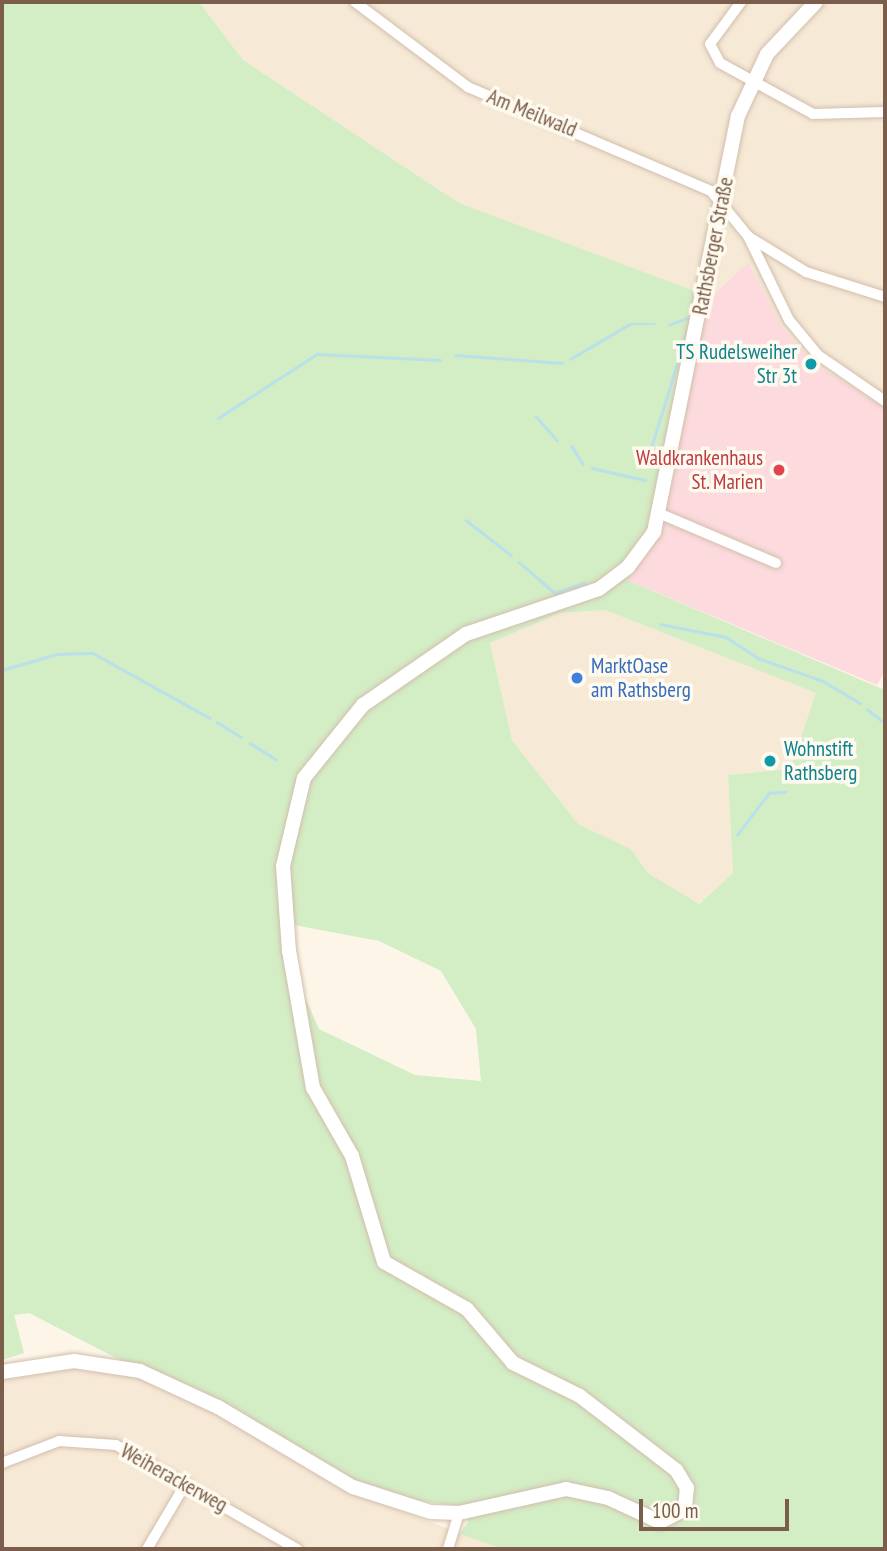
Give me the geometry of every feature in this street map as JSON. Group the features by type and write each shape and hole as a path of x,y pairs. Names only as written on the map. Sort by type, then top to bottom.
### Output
{"street":[{"name":"Am Meilwald","path":"355,2 461,84 723,201"},
{"path":"741,2 710,44 720,63 813,114 885,112"},
{"name":"Rathsberger Straße","path":"458,1513 566,1489 608,1498 655,1521 677,1517 688,1498 681,1475 605,1415 513,1363 467,1309 393,1272 376,1245 352,1156 313,1088 284,909 283,866 296,801 332,735 436,653 507,618 599,589 637,555 661,514 675,406 723,201 738,116 753,79 789,27 816,2"},
{"path":"723,201 748,236 789,320 818,355 885,401"},
{"path":"748,236 806,272 885,297"},
{"path":"661,514 776,563"},
{"path":"2,1372 74,1361 140,1371 218,1407 352,1487 394,1504 458,1513 448,1549"},
{"name":"Weiherackerweg","path":"2,1463 59,1441 116,1445 297,1549"},
{"path":"146,1549 186,1483"}],"shaded area":[{"path":"199,2 885,2 885,407 816,365 783,329 748,264 711,297 459,203 243,60"},
{"name":"Waldkrankenhaus St. Marien","path":"748,263 783,329 816,365 885,407 885,671 877,685 627,580 639,561 674,457 683,390 711,297"},
{"path":"605,610 816,693 790,769 728,775 733,873 698,904 648,873 631,849 578,824 512,740 490,643 560,613"},
{"path":"74,1366 137,1376 214,1411 363,1497 503,1549 2,1549 2,1378"}],"green space":[{"path":"2,2 199,2 243,60 459,203 711,297 683,390 662,525 627,580 885,690 885,1549 503,1549 460,1534 468,1522 460,1506 410,1500 356,1482 29,1313 14,1315 24,1353 2,1360","holes":["605,610 816,693 790,769 728,775 733,873 699,904 648,873 631,849 578,824 512,740 490,643 560,613","294,925 379,941 441,971 476,1029 481,1081 415,1075 319,1029 300,986"]}],"waterway":[{"path":"647,461 692,315"},
{"path":"669,325 689,317"},
{"path":"570,359 630,324 655,324"},
{"path":"218,418 317,354 440,360"},
{"path":"455,355 562,363"},
{"path":"536,416 557,440"},
{"path":"572,446 583,464"},
{"path":"592,468 645,480"},
{"path":"466,520 511,555"},
{"path":"519,562 555,593 584,583"},
{"path":"660,624 726,637 758,658 823,681 860,703"},
{"path":"2,670 57,654 93,653 210,718"},
{"path":"867,709 885,723"},
{"path":"217,722 241,737"},
{"path":"250,743 276,759"},
{"path":"737,835 769,793 785,792"}],"place":[{"name":"TS Rudelsweiher Str 3t","path":"811,364"},
{"name":"Waldkrankenhaus St. Marien","path":"779,470"},
{"name":"MarktOase am Rathsberg","path":"577,678"},
{"name":"Wohnstift Rathsberg","path":"770,761"}]}
